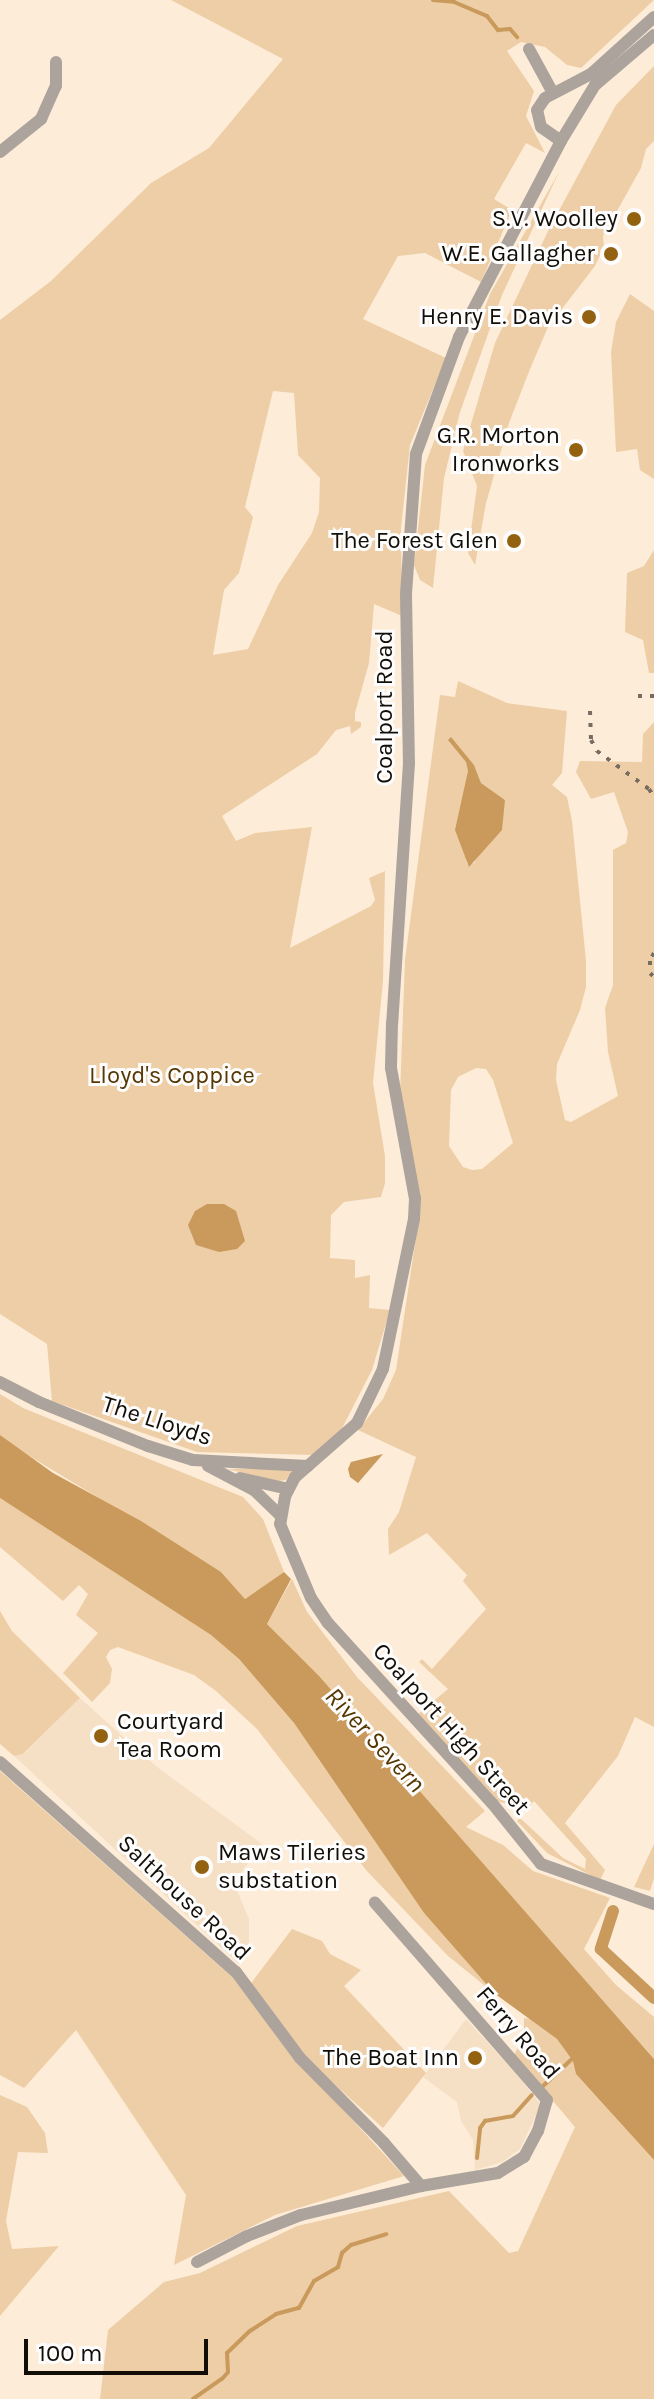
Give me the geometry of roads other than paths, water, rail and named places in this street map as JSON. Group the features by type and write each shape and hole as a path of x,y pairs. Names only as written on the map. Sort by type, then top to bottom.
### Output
{"street":[{"path":"561,141 541,127 537,110 553,93 591,74 654,17"},
{"name":"Coalport Road","path":"308,1466 357,1423 383,1369 414,1219 415,1199 399,1125 391,1053 409,763 406,594 416,454 459,337 522,203 595,85 654,35"},
{"path":"529,49 553,93"},
{"path":"0,152 41,119 56,86 56,62"},
{"name":"The Lloyds","path":"0,1382 39,1402 148,1446 193,1460 308,1466"},
{"path":"193,1460 229,1475 288,1489"},
{"name":"Coalport High Street","path":"308,1466 288,1489 281,1516 284,1538 311,1598 353,1654 492,1803 541,1864 654,1904"},
{"path":"229,1475 265,1498 281,1516"},
{"name":"Salthouse Road","path":"0,1762 236,1972 300,2058 421,2186"},
{"name":"Ferry Road","path":"375,1903 547,2100 538,2131 524,2157 498,2173 421,2186"},
{"path":"197,2262 247,2236 301,2215 421,2186"}],"waterway":[{"path":"433,0 454,2 487,16 498,30 510,29 517,37"},
{"path":"613,1911 601,1949 654,1998"},
{"path":"543,2086 573,2058"},
{"path":"477,2158 480,2128 485,2121 513,2116 532,2095"},
{"path":"193,2399 228,2372 227,2353 250,2331 276,2314 299,2308 314,2281 338,2267 342,2253 351,2245 386,2234"}],"railway":[{"path":"638,696 654,696"},
{"path":"590,711 591,740 597,751 649,789 654,797"},
{"path":"654,953 650,961 650,973 654,977"}],"place":[{"name":"S.V. Woolley","path":"634,219"},
{"name":"W.E. Gallagher","path":"611,254"},
{"name":"Henry E. Davis","path":"589,317"},
{"name":"G.R. Morton Ironworks","path":"576,450"},
{"name":"The Forest Glen","path":"514,541"},
{"name":"Courtyard Tea Room","path":"101,1736"},
{"name":"Maws Tileries substation","path":"202,1867"},
{"name":"The Boat Inn","path":"475,2058"}],"park label":[{"name":"Lloyd's Coppice","path":"172,1076"}],"water label":[{"name":"River Severn","path":"375,1740"}]}
